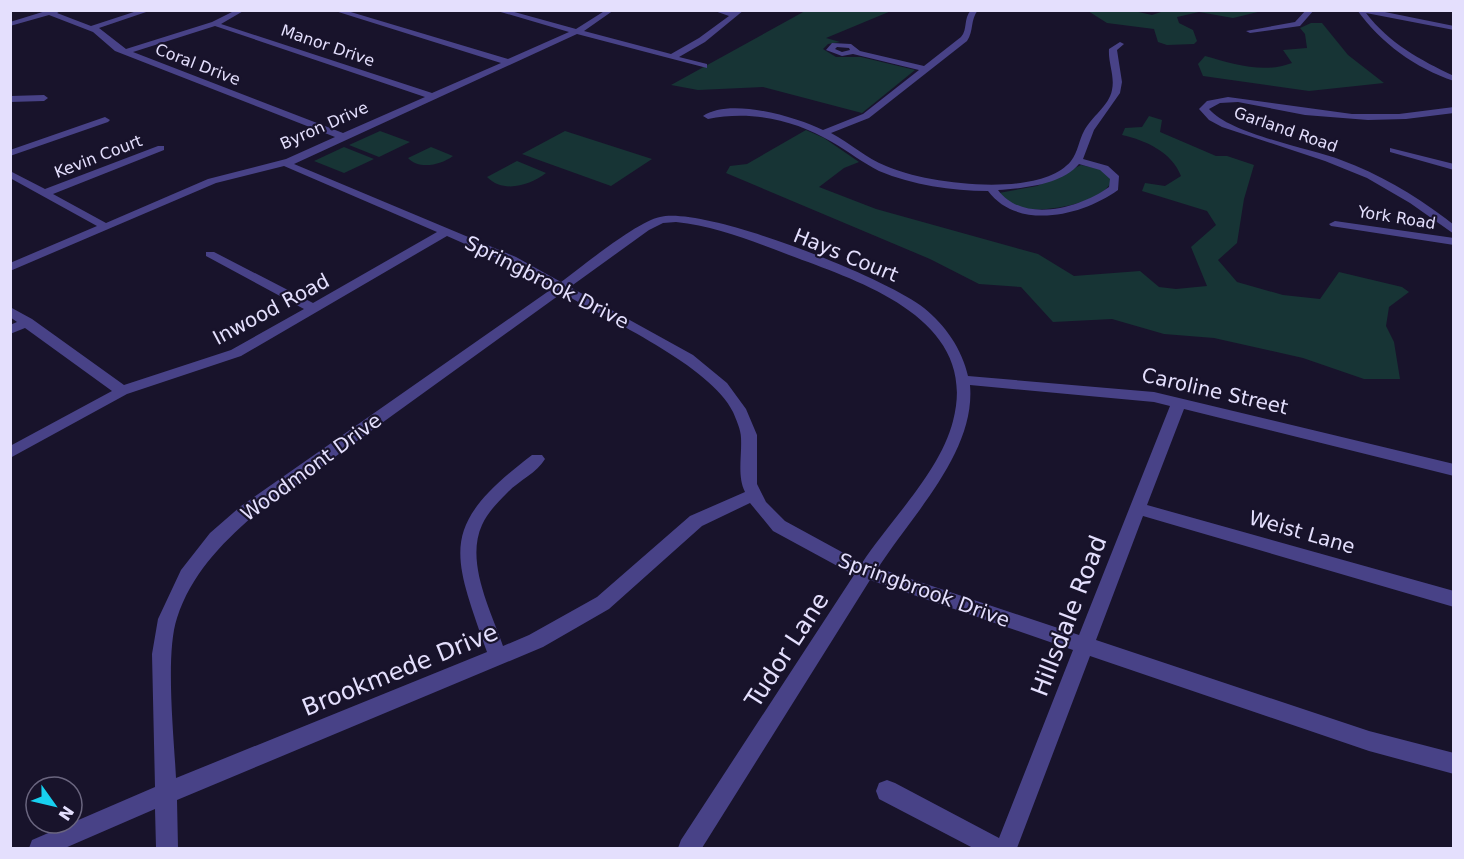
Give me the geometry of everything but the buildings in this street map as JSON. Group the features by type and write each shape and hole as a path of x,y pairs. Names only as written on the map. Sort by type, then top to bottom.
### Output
{"street":[{"path":"92,28 149,10"},
{"path":"126,52 215,24 242,10"},
{"path":"335,10 508,62"},
{"path":"496,10 704,66"},
{"name":"Byron Drive","path":"10,268 212,181 290,160 576,32 598,21 611,10"},
{"path":"715,10 738,13"},
{"path":"823,133 866,116 964,39 968,34 969,17 975,10"},
{"path":"1250,31 1289,26 1303,20 1311,10"},
{"path":"1361,10 1454,28"},
{"path":"1361,10 1373,30 1390,45 1454,79"},
{"path":"10,24 55,12"},
{"name":"Coral Drive","path":"55,12 92,28 105,36 111,45 126,52 341,136"},
{"path":"672,57 702,40 738,13"},
{"name":"Manor Drive","path":"215,24 431,96"},
{"path":"708,116 728,112 774,117 823,133 873,164 931,183 990,188 1020,185 1047,179 1066,170 1077,160 1089,131 1117,92 1116,66 1112,56 1113,49 1120,44"},
{"path":"855,52 926,69"},
{"path":"10,99 44,98"},
{"name":"Garland Road","path":"1454,110 1400,117 1353,116 1227,100 1211,102 1204,109 1208,115 1230,126 1341,164 1387,185 1415,201 1454,231"},
{"path":"10,153 105,120"},
{"name":"Kevin Court","path":"45,193 161,148"},
{"path":"1393,150 1454,167"},
{"name":"Springbrook Drive","path":"290,160 289,165 302,171 512,260 688,358 729,394 747,426 750,448 747,472 760,506 779,526 866,573 1369,741 1454,764"},
{"path":"990,188 998,201 1006,206 1041,212 1090,202 1110,192 1116,185 1116,178 1109,171 1077,160"},
{"path":"10,174 106,227"},
{"name":"Woodmont Drive","path":"167,849 162,654 167,619 178,590 203,553 247,511 653,223 676,218"},
{"name":"Hays Court","path":"676,218 700,221 864,279 887,290 921,313 940,334 953,353 962,380"},
{"name":"York Road","path":"1335,224 1454,242"},
{"name":"Inwood Road","path":"10,453 122,391 236,353 446,232"},
{"path":"210,254 314,309"},
{"path":"10,311 122,391"},
{"path":"10,330 27,322"},
{"name":"Caroline Street","path":"962,380 1129,393 1179,402 1454,470"},
{"name":"Tudor Lane","path":"690,849 956,435 964,402 962,380"},
{"name":"Hillsdale Road","path":"1006,849 1179,402"},
{"path":"498,657 470,574 466,553 470,531 489,498 537,459"},
{"name":"Brookmede Drive","path":"40,849 164,794 498,657 572,623 603,603 696,521 716,510 754,495"},
{"name":"Weist Lane","path":"1137,508 1454,599"},
{"path":"887,791 995,849"}],"green space":[{"path":"805,11 891,11 826,38 840,42 828,44 823,49 836,57 861,57 915,70 862,113 763,87 698,90 671,85"},
{"path":"1088,11 1134,11 1152,15 1164,11 1262,11 1233,18 1199,12 1177,17 1179,23 1193,30 1197,41 1194,44 1167,45 1158,42 1154,29 1107,23"},
{"path":"1311,23 1322,23 1348,55 1384,83 1309,91 1203,76 1198,64 1205,56 1259,68 1292,63 1283,50 1307,48 1305,34 1300,28"},
{"path":"1149,116 1162,120 1160,132 1216,156 1227,156 1254,165 1244,199 1237,243 1218,260 1237,282 1283,295 1320,299 1339,272 1402,287 1409,292 1389,307 1386,326 1394,342 1400,379 1364,379 1303,358 1214,338 1164,334 1112,319 1053,322 1021,287 979,284 930,259 726,173 730,166 747,164 806,130 824,138 859,162 844,168 819,187 876,209 1038,254 1074,276 1140,271 1159,287 1176,289 1207,286 1191,247 1216,225 1207,211 1142,191 1145,183 1165,186 1181,176 1171,160 1157,148 1122,135 1125,128 1142,127"},
{"path":"380,131 410,142 379,157 349,145"},
{"path":"565,131 652,159 611,186 522,154"},
{"path":"344,147 374,159 344,173 314,161"},
{"path":"431,147 453,156 430,165 418,164 408,158"},
{"path":"517,161 546,173 517,186 501,185 487,177"},
{"path":"1081,165 1104,170 1112,179 1107,188 1084,201 1068,206 1036,210 1023,209 1007,202 999,193 1037,186"}]}
